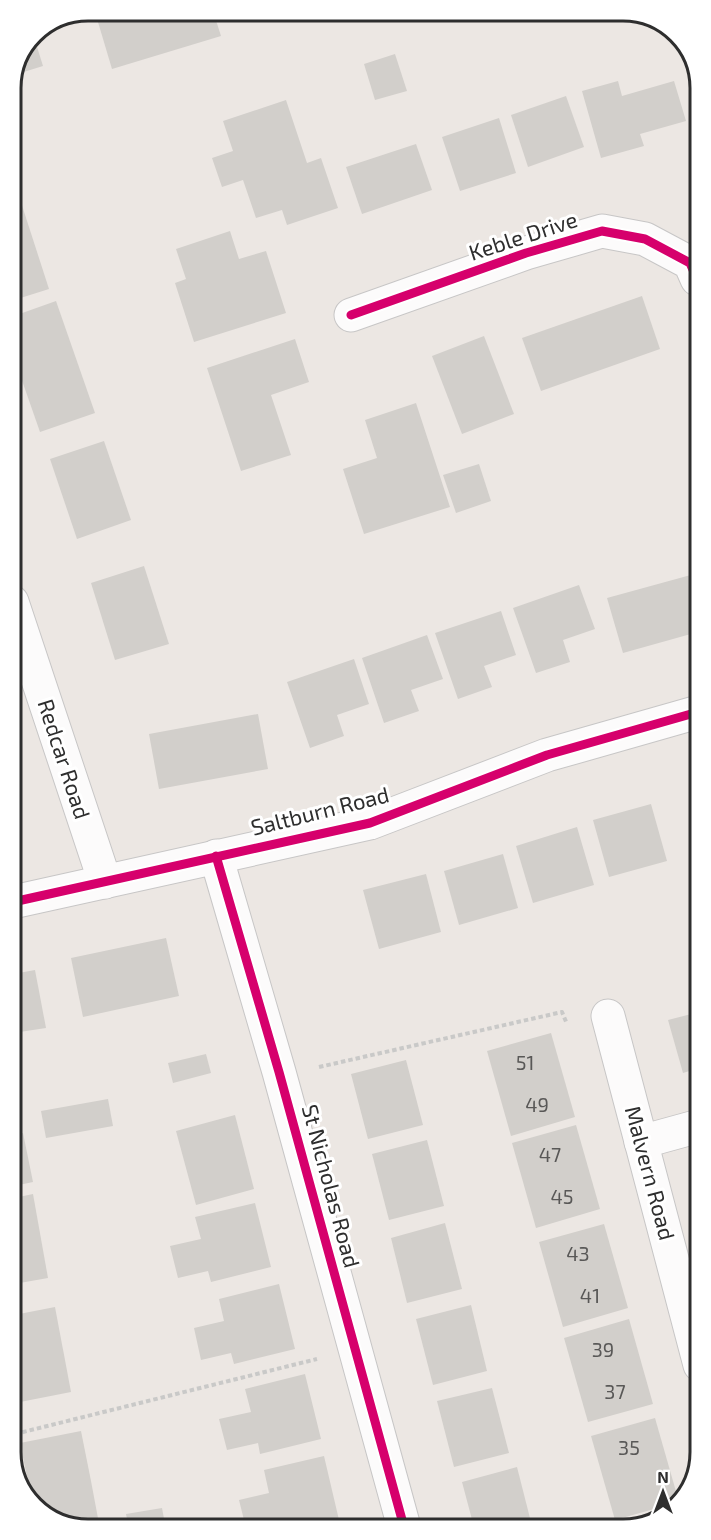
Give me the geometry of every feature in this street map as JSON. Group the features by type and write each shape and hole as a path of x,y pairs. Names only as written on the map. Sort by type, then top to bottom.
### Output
{"street":[{"name":"Keble Drive","path":"351,315 526,253 602,231 645,239 690,263"},
{"name":"Redcar Road","path":"21,629 105,882"},
{"name":"Saltburn Road","path":"21,900 370,823 548,755 690,714"},
{"name":"St Nicholas Road","path":"216,856 279,1072 402,1519"},
{"name":"Malvern Road","path":"608,1016 690,1327"},
{"path":"641,1142 690,1128"}],"path":[{"path":"279,1072 311,1069 562,1012 568,1028 608,1016"},
{"path":"21,1433 356,1350"}],"building":[{"path":"98,21 216,21 221,36 112,69"},
{"path":"37,46 43,66 23,72 26,62"},
{"path":"395,54 407,91 375,100 364,64"},
{"path":"618,81 622,96 674,81 686,121 640,134 644,146 601,158 582,91"},
{"path":"566,96 584,147 528,167 511,115"},
{"path":"286,100 307,163 321,158 338,208 287,225 282,210 256,218 243,180 222,187 212,158 233,151 223,121"},
{"path":"499,118 516,173 460,191 442,137"},
{"path":"416,144 432,190 362,214 346,167"},
{"path":"21,202 49,289 21,298"},
{"path":"230,231 239,259 266,251 286,313 194,342 175,283 186,279 176,249"},
{"path":"642,296 660,349 541,391 522,338"},
{"path":"56,301 95,413 40,432 21,378 21,313"},
{"path":"484,336 514,414 462,434 432,356"},
{"path":"295,339 309,382 271,395 291,455 241,471 207,368"},
{"path":"416,403 450,507 364,534 343,469 377,458 365,420"},
{"path":"104,441 131,520 77,539 50,459"},
{"path":"479,464 491,501 456,513 443,475"},
{"path":"144,566 169,644 115,660 91,583"},
{"path":"690,575 690,634 623,653 607,598"},
{"path":"579,585 595,629 563,640 570,662 536,673 513,608"},
{"path":"501,611 516,655 484,666 492,687 458,699 435,633"},
{"path":"427,635 443,679 411,690 419,711 384,723 362,658"},
{"path":"354,659 369,704 337,715 344,736 310,748 287,682"},
{"path":"258,714 268,769 159,789 149,734"},
{"path":"651,804 667,861 609,877 593,820"},
{"path":"577,827 594,885 533,903 516,846"},
{"path":"503,854 518,908 459,925 444,871"},
{"path":"426,874 441,932 379,949 363,890"},
{"path":"166,938 179,996 83,1017 71,958"},
{"path":"35,970 46,1028 21,1032 21,973"},
{"path":"690,1014 690,1071 683,1073 668,1020"},
{"path":"551,1033 575,1117 511,1136 487,1051"},
{"path":"206,1054 211,1073 173,1083 168,1063"},
{"path":"406,1060 423,1125 368,1139 351,1074"},
{"path":"108,1099 113,1126 46,1138 41,1111"},
{"path":"235,1115 254,1189 196,1205 176,1131"},
{"path":"576,1125 600,1209 536,1228 512,1143"},
{"path":"21,1133 23,1133 33,1182 21,1185"},
{"path":"427,1140 444,1206 389,1220 372,1154"},
{"path":"33,1194 48,1278 21,1283 21,1197"},
{"path":"255,1203 271,1267 211,1282 208,1271 178,1278 170,1246 201,1239 195,1217"},
{"path":"445,1223 462,1289 407,1303 391,1238"},
{"path":"604,1224 628,1308 563,1327 539,1242"},
{"path":"279,1284 295,1349 234,1364 231,1353 201,1360 194,1328 224,1321 219,1299"},
{"path":"471,1305 487,1371 433,1385 416,1319"},
{"path":"55,1307 71,1392 21,1402 21,1314"},
{"path":"629,1319 653,1404 588,1422 564,1338"},
{"path":"305,1374 321,1439 260,1454 258,1443 227,1450 219,1419 251,1412 245,1389"},
{"path":"492,1388 509,1453 454,1467 437,1401"},
{"path":"655,1418 676,1492 661,1507 615,1519 591,1436"},
{"path":"81,1431 98,1519 75,1518 47,1505 28,1482 21,1443"},
{"path":"324,1456 339,1519 244,1519 239,1500 269,1493 264,1470"},
{"path":"517,1467 530,1519 472,1519 462,1482"},
{"path":"162,1508 164,1519 127,1519 126,1514"}],"cycle path":[{"path":"351,315 526,253 602,231 645,239 690,263"},
{"path":"21,900 370,823 547,755 690,714"},
{"path":"216,856 279,1072 402,1519"}]}
